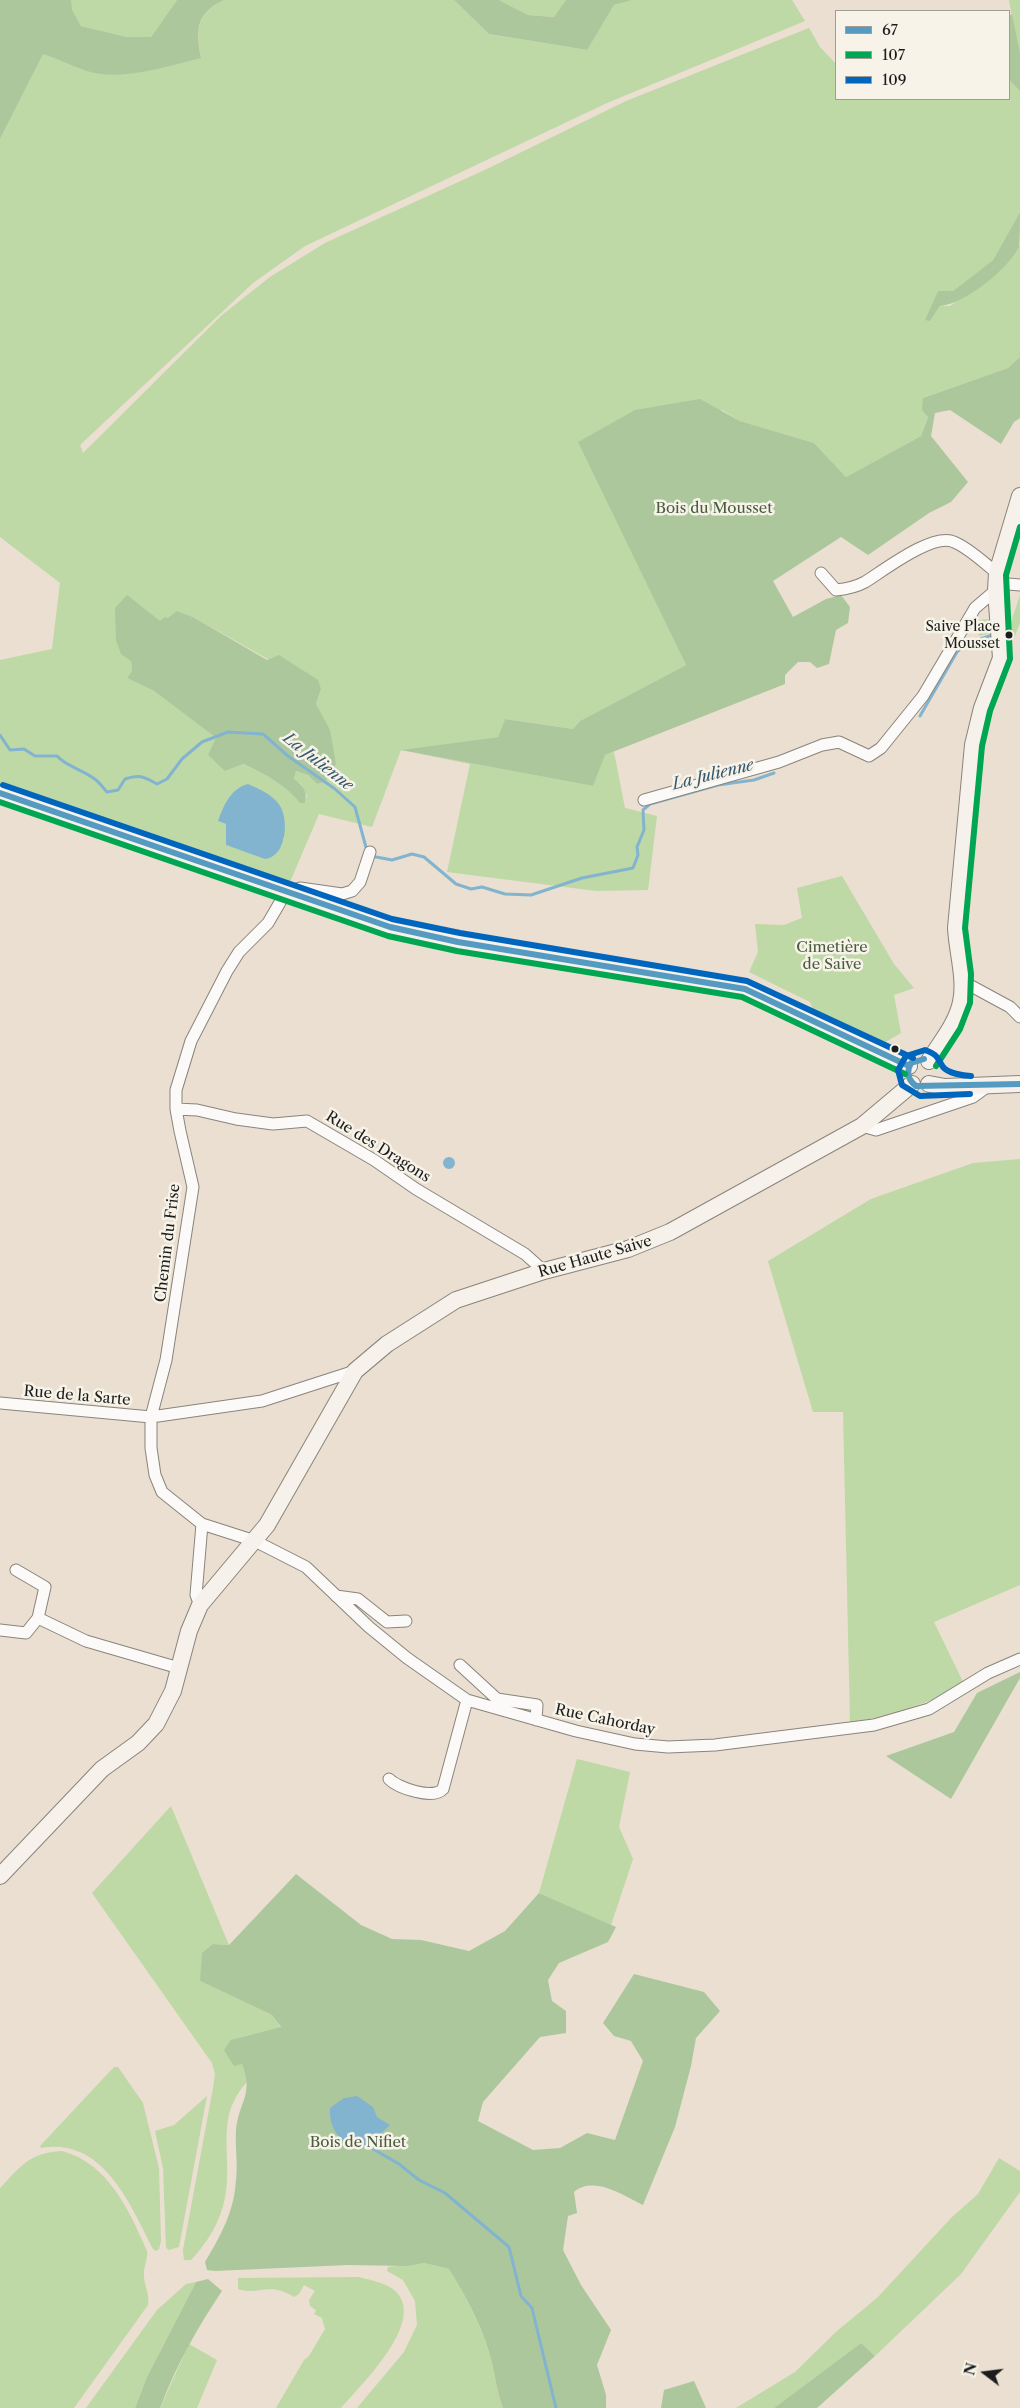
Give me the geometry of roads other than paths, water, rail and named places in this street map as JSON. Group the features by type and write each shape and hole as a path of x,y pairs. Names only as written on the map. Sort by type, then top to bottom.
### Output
{"street":[{"path":"1020,496 997,582 1001,658 982,708 973,745 956,928 957,954 962,981 961,1003 931,1073 920,1087 912,1084 907,1076 909,1066 915,1060 931,1073 958,1085 1020,1084"},
{"path":"821,573 836,590 848,589 865,582 879,571 932,542 943,540 955,542 997,582 1020,585"},
{"path":"644,800 779,762 830,743 839,742 869,756 881,748 923,696 976,608 997,582"},
{"path":"0,793 390,927 431,937 745,989 909,1066"},
{"path":"286,892 300,888 342,894 352,891 360,882 368,854"},
{"name":"Chemin du Frise","path":"151,1417 166,1360 193,1186 176,1109 176,1090 191,1040 231,964 268,923 286,892"},
{"path":"962,981 1010,1007 1020,1016"},
{"name":"Rue Haute Saive","path":"0,1876 102,1769 138,1743 156,1724 173,1691 189,1631 200,1605 255,1541 309,1454 355,1371 387,1344 456,1300 544,1270 628,1249 658,1238 862,1126 912,1084"},
{"path":"862,1126 876,1130 973,1097 988,1086"},
{"name":"Rue des Dragons","path":"176,1109 197,1110 236,1119 273,1124 307,1121 374,1160 416,1188 525,1254 544,1270"},
{"name":"Rue Haute Saive","path":"151,1417 262,1401 355,1371"},
{"name":"Rue de la Sarte","path":"0,1403 151,1417"},
{"path":"151,1417 151,1448 155,1475 162,1492 202,1524 255,1541"},
{"name":"Rue Haute Saive","path":"200,1605 196,1595 202,1524"},
{"name":"Rue Cahorday","path":"255,1541 306,1567 407,1658 468,1700 576,1732 635,1744 668,1747 715,1745 874,1725 929,1709 994,1670 1020,1659"},
{"path":"0,1630 26,1633 38,1618 45,1587 16,1570"},
{"path":"336,1596 358,1599 387,1622 406,1621"},
{"path":"38,1618 86,1641 179,1668"},
{"path":"460,1665 497,1699 537,1705 536,1720"},
{"path":"389,1779 396,1786 432,1795 439,1793 443,1789 468,1700"}],"water":[{"path":"248,784 272,797 282,809 284,817 285,826 282,844 272,857 265,859 226,845 226,824 218,821 228,798 242,786"},
{"path":"447,1157 451,1157 455,1163 451,1169 447,1169 443,1165 443,1161"},
{"path":"357,2096 373,2107 377,2117 390,2125 368,2146 348,2146 340,2138 332,2125 330,2108 344,2098"}],"waterway":[{"name":"La Julienne","path":"920,716 957,652 966,644 992,635"},
{"name":"La Julienne","path":"0,735 10,750 24,749 35,756 57,756 97,781 107,792 118,790 125,779 134,777 145,778 157,784 167,779 182,759 202,742 228,732 263,734 288,756 335,789 355,807 367,851"},
{"name":"La Julienne","path":"371,856 392,860 412,854 424,857 456,884 471,889 482,887 505,894 531,895 582,878 633,868 638,855 637,847 644,830 643,810 650,804 718,785 754,780 774,773"},
{"path":"368,2146 399,2164 419,2180 445,2193 509,2247 521,2296 532,2308 556,2408"}],"place":[{"name":"Saive Place Mousset","path":"1009,635"}],"park label":[{"name":"Bois du Mousset","path":"714,509"},
{"name":"Cimetière de Saive","path":"832,956"},
{"name":"Bois de Nifiet","path":"358,2143"}]}
